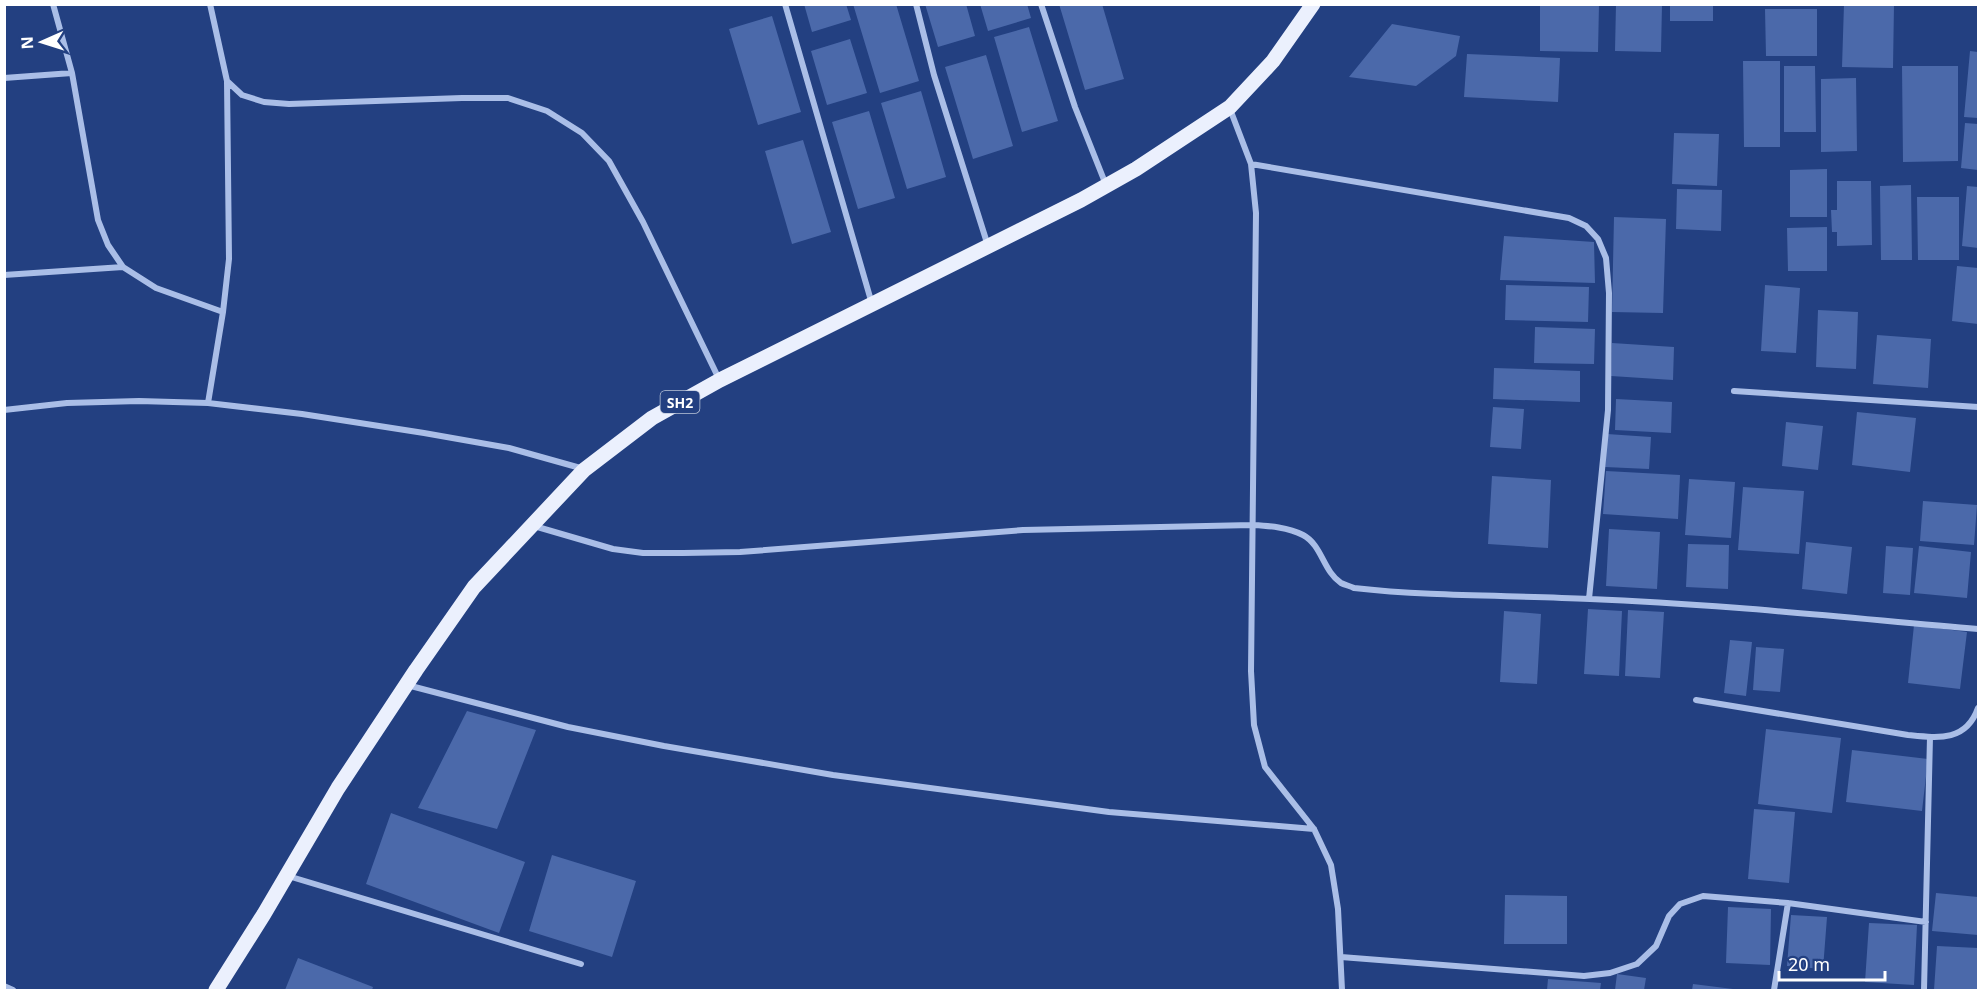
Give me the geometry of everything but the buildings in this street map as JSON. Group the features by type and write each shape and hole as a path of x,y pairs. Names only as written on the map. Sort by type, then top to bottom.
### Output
{"main road":[{"name":"SH2","path":"216,990 287,876 338,788 474,587 584,470 652,418 720,380 988,247 1136,169 1230,107 1273,61 1313,4"}],"street":[{"path":"53,4 72,73 98,220 108,245 123,267 156,288 223,312"},
{"path":"208,403 230,259 227,81 210,4"},
{"path":"785,4 872,305"},
{"path":"916,4 934,75 988,247"},
{"path":"1041,4 1074,107 1106,186"},
{"path":"4,78 72,73"},
{"path":"227,81 242,95 264,102 299,104 508,98 547,111 582,133 609,161 643,222 720,380"},
{"path":"1230,107 1251,164 1256,213 1251,671 1254,725 1265,767 1314,830 1330,865 1338,909 1342,990"},
{"path":"1251,164 1569,218 1586,226 1598,239 1606,258 1609,293 1608,410 1589,598"},
{"path":"4,275 123,267"},
{"path":"1734,391 1978,407"},
{"path":"4,410 79,403 139,401 208,403 302,414 509,448 584,470"},
{"path":"531,525 613,549 643,553 740,552 1023,530 1252,525 1282,528 1304,535 1319,550 1329,570 1340,583 1354,588 1445,596 1589,598 1978,629"},
{"path":"406,685 568,727 833,775 1109,812 1314,830"},
{"path":"1696,700 1942,738 1961,732 1974,720 1978,708"},
{"path":"1924,990 1930,737"},
{"path":"287,876 581,964"},
{"path":"1341,957 1584,976 1610,973 1637,964 1656,946 1669,916 1680,904 1703,896 1788,903 1926,922"},
{"path":"1774,990 1788,903"},
{"path":"4,986 13,990"}]}
